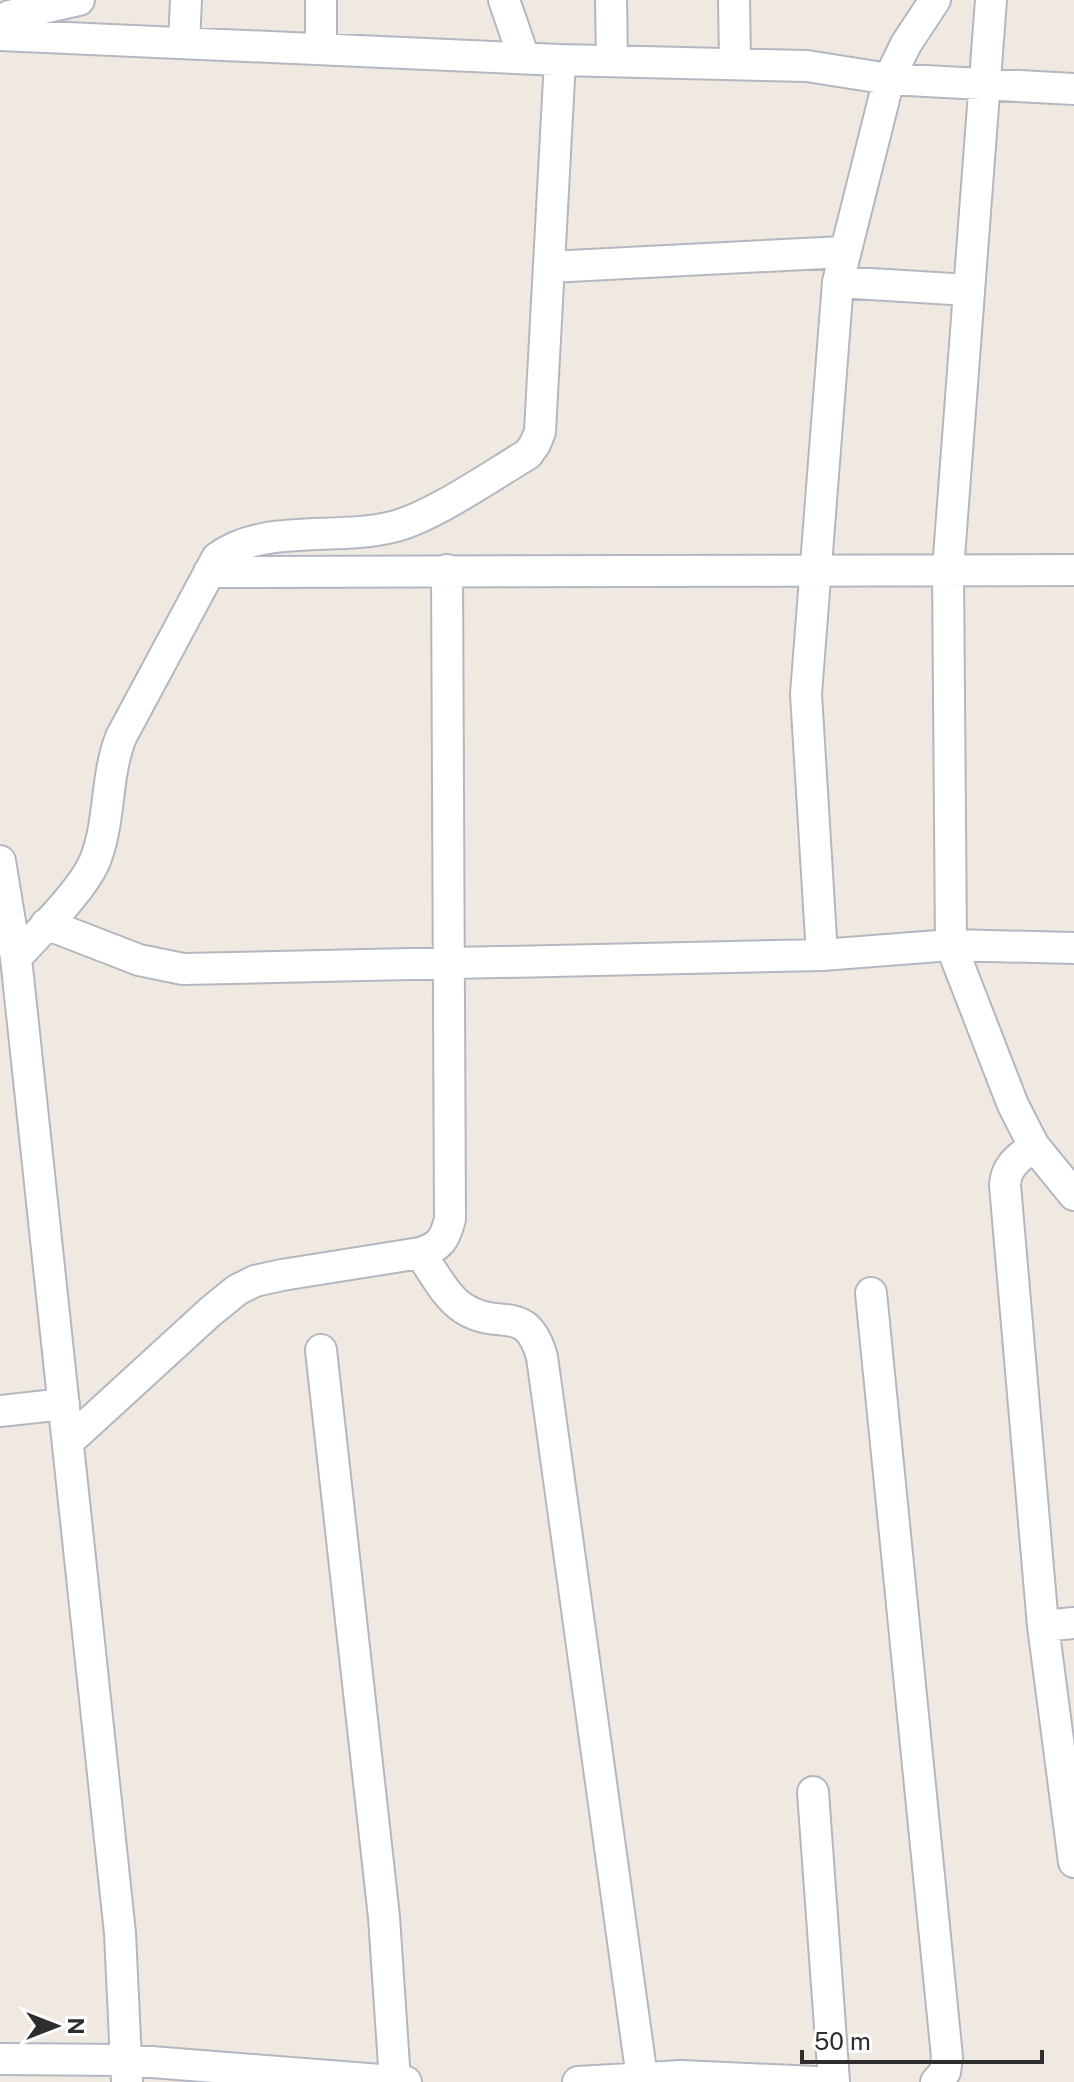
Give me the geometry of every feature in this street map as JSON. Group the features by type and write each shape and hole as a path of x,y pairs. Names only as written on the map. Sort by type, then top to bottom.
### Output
{"street":[{"path":"6,22 79,0"},
{"path":"184,43 186,0"},
{"path":"321,0 321,48"},
{"path":"504,0 524,58"},
{"path":"611,0 612,61"},
{"path":"734,0 735,63"},
{"path":"822,955 806,694 838,282 843,252 855,217 889,79 906,44 935,0"},
{"path":"991,0 948,570 951,945 1013,1105 1034,1146 1074,1195"},
{"path":"6,22 184,43 560,60 807,66 889,79 1074,89"},
{"path":"16,958 93,864 101,842 112,764 121,737 217,558 229,549 255,540 364,532 407,523 528,454 535,444 540,432 560,60"},
{"path":"549,267 843,252"},
{"path":"838,282 968,290"},
{"path":"68,1442 237,1290 255,1281 282,1275 420,1253 437,1247 446,1237 450,1219 447,570"},
{"path":"209,572 1074,570"},
{"path":"0,861 16,958 120,1933 126,2071"},
{"path":"46,924 139,960 183,969 822,955 951,945 1074,948"},
{"path":"1034,1146 1012,1163 1005,1185 1043,1626 1074,1862"},
{"path":"420,1253 462,1308 475,1314 521,1323 530,1328 537,1338 642,2078"},
{"path":"871,1293 947,2057 945,2072 936,2082"},
{"path":"321,1350 384,1917 395,2081"},
{"path":"0,1411 64,1404"},
{"path":"1043,1626 1074,1623"},
{"path":"813,1792 834,2082"},
{"path":"0,2059 126,2071 406,2082"},
{"path":"578,2082 720,2076 816,2082"}]}
